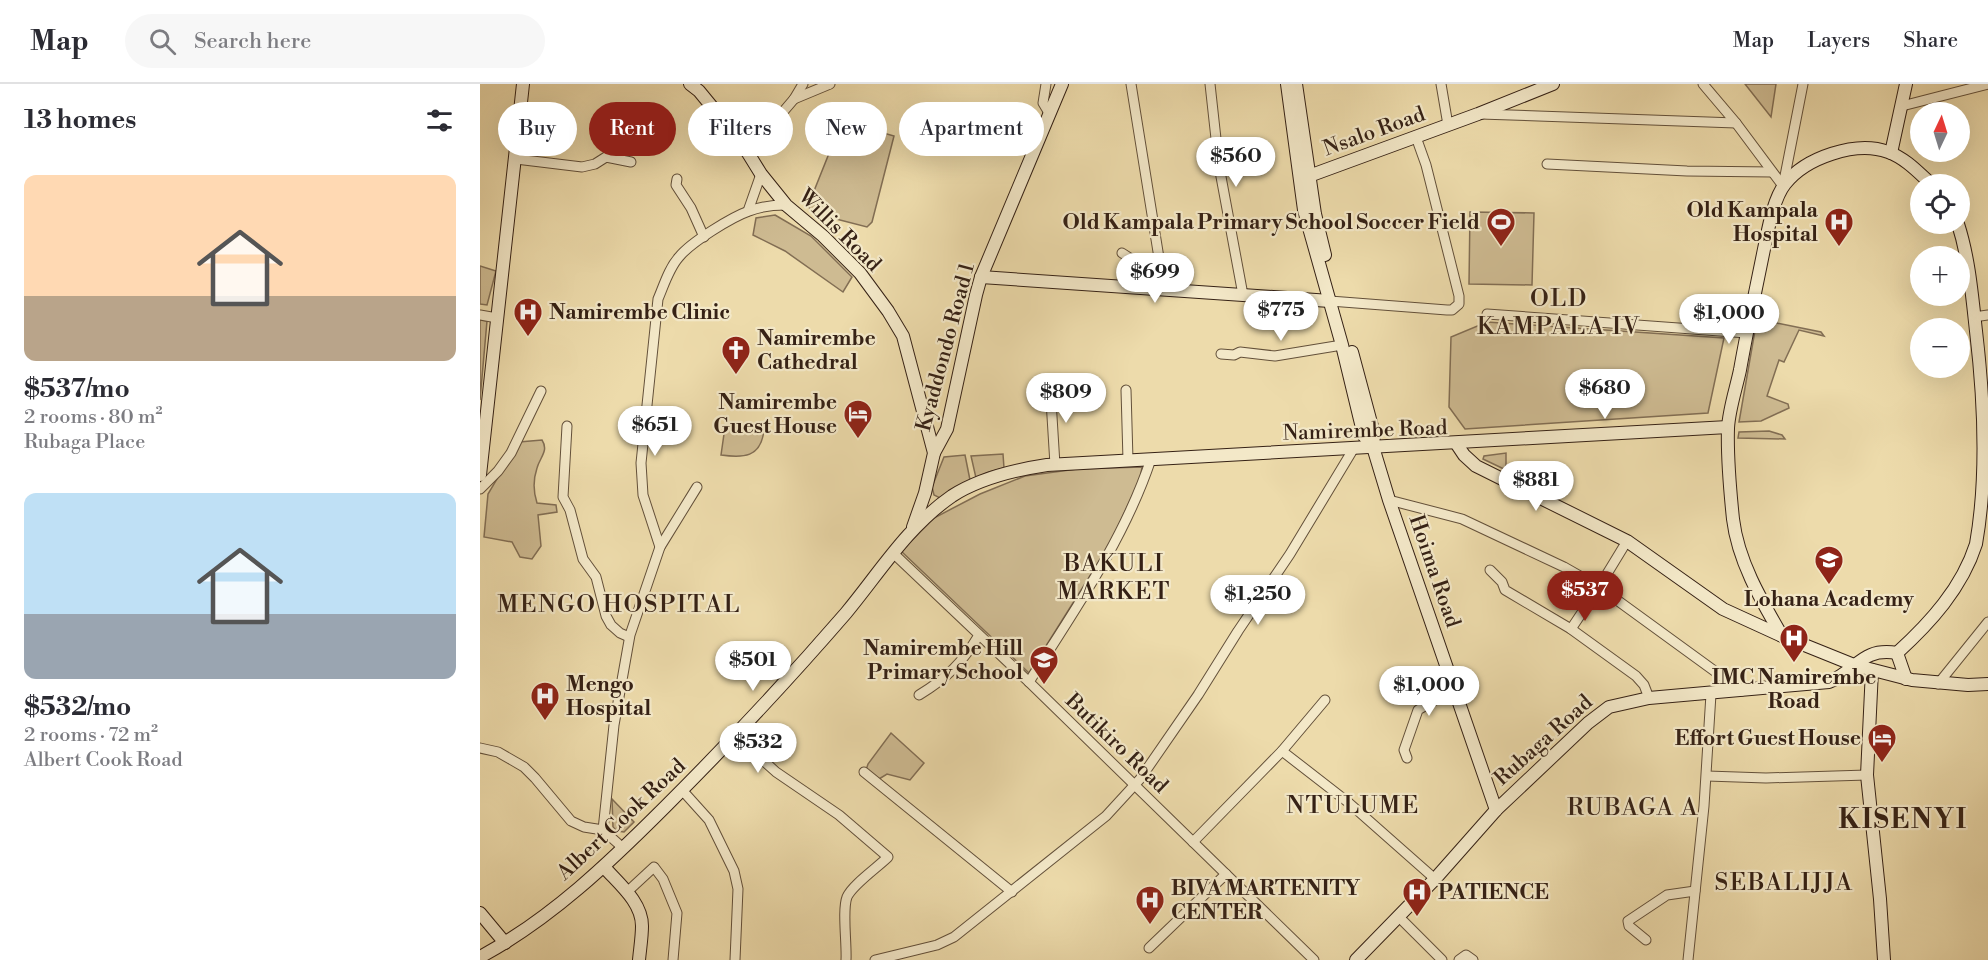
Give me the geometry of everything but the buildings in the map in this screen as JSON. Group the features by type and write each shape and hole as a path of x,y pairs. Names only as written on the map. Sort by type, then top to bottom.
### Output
{"main road":[{"path":"480,468 483,407 497,318 524,84"},
{"name":"Willis Road","path":"690,84 708,102"},
{"name":"Kyaddondo Road 1","path":"934,453 947,429 981,277 1062,84"},
{"name":"Hoima Road","path":"1287,84 1304,210 1374,434 1373,447 1389,500 1496,810"},
{"name":"Hoima Road","path":"1296,84 1315,214 1342,345 1364,436 1373,447"},
{"name":"Nsalo Road","path":"1309,176 1553,84"},
{"path":"1891,153 1906,84"},
{"path":"1782,636 1750,577 1737,540 1731,495 1728,427 1770,225 1783,186 1798,171 1821,157 1837,152 1874,149 1891,153 1919,174"},
{"name":"Willis Road","path":"750,156 786,205 823,236 860,273 903,336 934,453 913,528"},
{"path":"1906,679 1897,653 1919,633 1948,598 1972,552 1977,538 1986,481 1983,390 1966,255 1961,234"},
{"path":"981,277 1163,284 1243,295 1334,301"},
{"path":"1456,443 1728,427"},
{"path":"1464,455 1483,442"},
{"name":"Namirembe Road","path":"941,504 968,487 1002,474 1027,468 1128,460 1456,443 1464,455 1476,466 1627,541 1723,609 1782,636 1854,665 1906,679 1938,684 1988,684"},
{"path":"924,493 941,504"},
{"name":"Albert Cook Road","path":"480,957 505,943 604,867 735,735 846,613 913,528 941,504"},
{"name":"Rubaga Road","path":"1356,960 1435,879 1496,810 1588,723 1606,709 1620,703 1649,698 1830,682 1842,677 1854,665 1870,655 1886,652 1897,653"},
{"path":"1872,670 1867,775 1884,960"},
{"path":"604,867 635,902 640,913 642,925 639,960"},
{"path":"480,913 505,943"}],"street":[{"path":"791,102 803,84"},
{"path":"794,99 830,84"},
{"path":"1046,84 1043,103 1049,113"},
{"path":"1131,84 1163,284"},
{"path":"1210,84 1219,166 1243,295"},
{"path":"1441,84 1448,125"},
{"path":"1703,84 1736,123 1783,186"},
{"path":"1783,186 1803,84"},
{"path":"1902,106 1988,84"},
{"path":"1478,114 1736,123"},
{"path":"1334,301 1447,310 1452,310 1459,304 1459,296 1434,196 1416,137"},
{"path":"516,159 573,167 589,166 606,156 631,162"},
{"path":"1547,164 1687,171 1773,172"},
{"path":"748,211 761,174"},
{"path":"677,179 676,185 691,208 704,237"},
{"path":"660,547 643,495 641,463 658,299 679,256 704,237 748,211 771,205 786,205"},
{"path":"1122,253 1163,284"},
{"path":"1487,314 1747,333"},
{"path":"480,315 497,318"},
{"path":"1974,317 1988,315"},
{"path":"1221,354 1234,356 1240,352 1275,356 1342,345"},
{"path":"1050,384 1055,465"},
{"path":"1126,390 1128,460"},
{"path":"480,489 512,453 541,391"},
{"path":"567,426 563,497 570,510 583,559 596,577 606,616 611,626 629,637"},
{"path":"875,960 946,942 962,932 1106,816 1135,785 1198,695 1290,554 1354,448"},
{"path":"1029,682 1116,540 1138,494 1150,459"},
{"path":"603,830 614,725 629,637 660,547 697,487"},
{"path":"1389,500 1462,519 1564,567 1599,587 1742,691"},
{"path":"1571,629 1627,541"},
{"name":"Butikiro Road","path":"893,553 1314,960"},
{"path":"1490,570 1502,582 1505,590 1571,629 1636,676 1644,685 1649,698"},
{"path":"1938,684 1988,622"},
{"path":"919,695 950,674 966,656 979,635"},
{"path":"1407,758 1404,750 1418,710 1455,688"},
{"path":"1688,960 1707,776 1711,694"},
{"path":"1193,842 1282,751 1325,700"},
{"path":"735,735 776,772 838,815 888,857 856,884 847,897 845,908 846,960"},
{"path":"480,748 498,752 524,767 571,821 584,827 603,830 623,848"},
{"path":"1282,751 1349,803 1435,879"},
{"path":"864,772 1012,892"},
{"path":"1707,776 1766,778 1867,775"},
{"path":"682,790 709,820 734,871 738,889 735,960"},
{"path":"627,892 654,867 663,879 677,913 673,960"},
{"path":"1149,948 1226,874"},
{"path":"1646,940 1629,926 1628,921 1667,895 1695,891"},
{"path":"1399,917 1442,960"},
{"path":"1459,960 1466,955 1473,960"}],"shaded area":[{"path":"1745,84 1776,84 1771,117"},
{"path":"887,134 894,136 872,222 867,227 813,213 808,206 828,156 887,156"},
{"name":"Old Kampala Primary School Soccer Field","path":"1470,212 1534,213 1532,285 1469,284"},
{"path":"775,215 811,236 852,277 843,292 785,251 753,235 756,218"},
{"path":"480,266 496,271 487,305 480,304"},
{"path":"1757,319 1821,332 1824,336 1799,330 1784,362 1779,360 1767,396 1788,404 1789,408 1761,421 1739,422"},
{"path":"480,320 487,321 480,400"},
{"path":"1487,322 1724,338 1708,413 1465,429 1449,407 1451,337"},
{"path":"755,424 762,424 764,430 755,451 743,456 721,455 725,427 744,430"},
{"path":"1769,431 1782,435 1785,439 1738,438 1739,432"},
{"path":"542,440 545,447 536,472 535,494 537,503 556,505 557,512 538,515 541,546 532,559 520,557 512,542 484,537 488,494 519,442"},
{"path":"1506,453 1506,470 1483,459 1484,456"},
{"path":"1003,454 1004,468 976,478 971,456"},
{"path":"965,455 970,480 940,498 934,495 932,487 944,457"},
{"path":"1142,467 1140,479 1110,544 1029,673 901,551 934,518 980,494 1025,476 1077,469"},
{"path":"891,733 924,763 910,780 887,774 879,779 866,770"},
{"path":"612,799 634,822 624,832 617,831 613,827"}],"place":[{"name":"Old Kampala Primary School Soccer Field","path":"1501,248"},
{"name":"Old Kampala Hospital","path":"1839,248"},
{"name":"Namirembe Clinic","path":"528,338"},
{"name":"Namirembe Cathedral","path":"736,376"},
{"name":"Namirembe Guest House","path":"858,440"},
{"name":"Lohana Academy","path":"1829,586"},
{"name":"IMC Namirembe Road","path":"1794,664"},
{"name":"Namirembe Hill Primary School","path":"1044,686"},
{"name":"Mengo Hospital","path":"545,722"},
{"name":"Effort Guest House","path":"1882,764"},
{"name":"PATIENCE","path":"1417,918"},
{"name":"BIVA MARTENITY CENTER","path":"1150,926"}],"district":[{"name":"OLD KAMPALA IV","path":"1559,312"},
{"name":"BAKULI MARKET","path":"1114,577"},
{"name":"MENGO HOSPITAL","path":"619,604"},
{"name":"NTULUME","path":"1353,805"},
{"name":"RUBAGA A","path":"1633,807"},
{"name":"KISENYI","path":"1903,819"},
{"name":"SEBALIJJA","path":"1784,882"}]}
